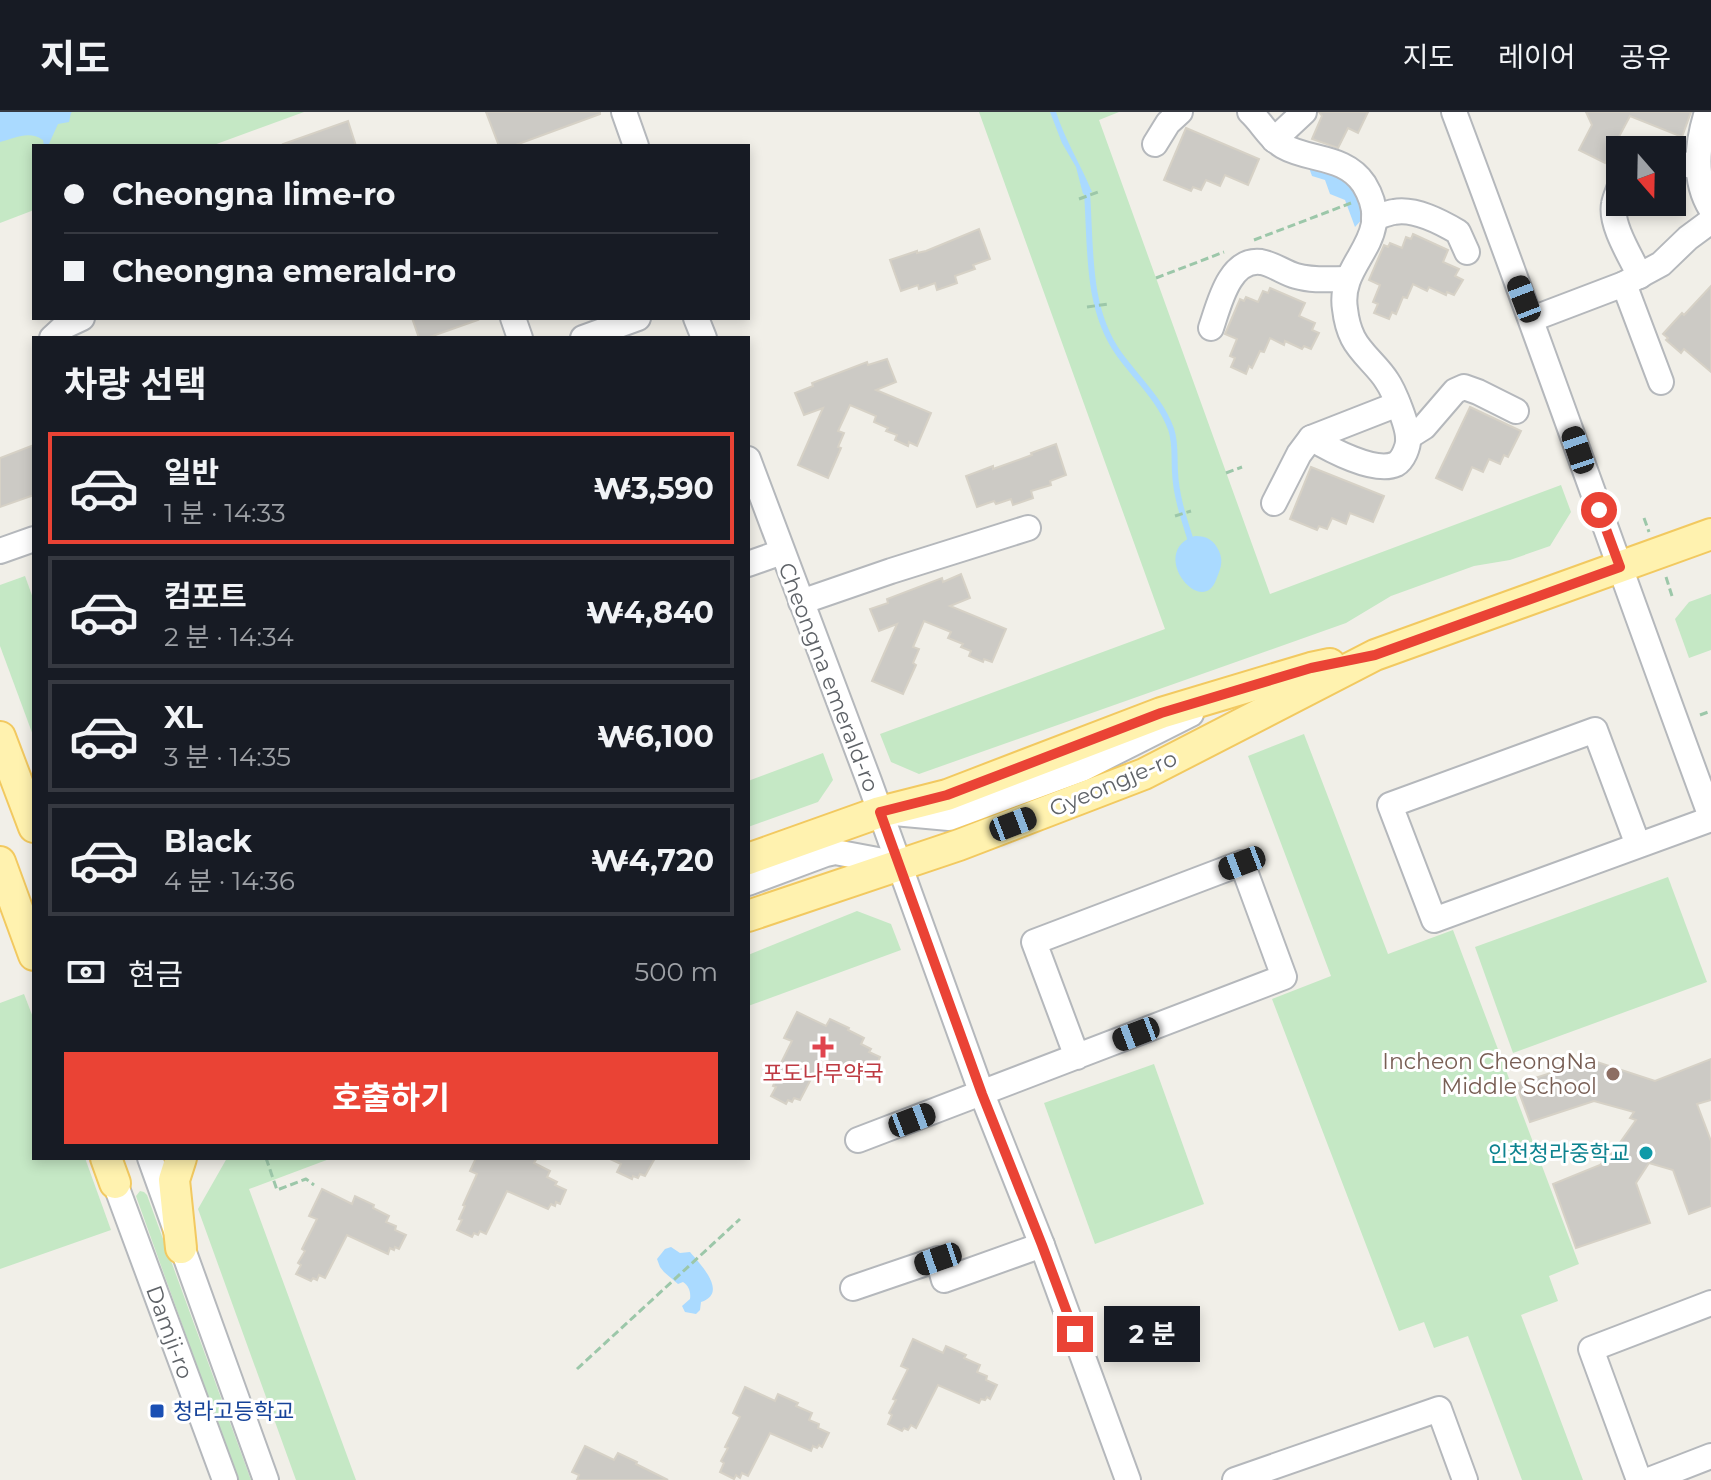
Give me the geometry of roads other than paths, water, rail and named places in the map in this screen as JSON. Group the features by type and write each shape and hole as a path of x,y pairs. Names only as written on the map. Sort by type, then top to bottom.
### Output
{"main road":[{"name":"Gyeongje-ro","path":"750,915 959,845 1144,774 1375,655 1711,534"},
{"name":"Gyeongje-ro","path":"750,858 880,812 947,795 1161,713 1311,668 1375,655"},
{"path":"0,737 32,822"},
{"path":"0,862 32,950"},
{"path":"180,1160 174,1180 181,1248"}],"street":[{"path":"624,112 635,144"},
{"path":"1155,144 1168,123 1180,112"},
{"path":"1250,112 1274,140 1286,148 1330,160 1351,171 1370,196 1373,231 1347,279 1345,309 1354,339 1387,381 1408,437 1400,461 1392,466 1355,460 1311,438"},
{"path":"1274,140 1304,112"},
{"path":"1454,112 1532,319 1711,818 1638,845 1434,920 1390,805 1595,730 1638,845"},
{"path":"1707,112 1701,130 1698,167 1706,201 1711,209"},
{"path":"1686,165 1698,167"},
{"path":"1374,218 1404,211 1437,221 1458,232 1467,252"},
{"path":"1614,216 1661,382"},
{"path":"1532,319 1632,280 1661,264 1711,221"},
{"path":"1211,328 1220,300 1233,275 1249,263 1261,262 1299,277 1347,279"},
{"path":"54,336 78,320"},
{"path":"588,336 632,320"},
{"path":"1408,437 1424,427 1455,391 1464,387 1516,411"},
{"path":"1274,503 1299,454 1311,438 1398,404"},
{"name":"Cheongna emerald-ro","path":"750,464 1128,1480"},
{"path":"801,602 1028,528"},
{"path":"0,551 32,540"},
{"path":"750,563 782,552"},
{"path":"750,882 835,852 899,864"},
{"path":"858,1140 982,1094 1284,977 1242,863 1034,942 1077,1057"},
{"path":"151,1160 266,1480"},
{"name":"Damji-ro","path":"111,1171 225,1480"},
{"path":"853,1288 938,1259 944,1280 1042,1245"},
{"path":"1639,1480 1591,1349 1711,1303"},
{"path":"1235,1480 1439,1409 1465,1480"},
{"path":"1649,1480 1711,1456"}],"water":[{"path":"0,112 72,112 69,122 58,124 49,144 32,136 0,142"},
{"path":"1050,112 1056,112 1092,192 1083,194 1076,167"},
{"path":"1308,165 1339,176 1352,187 1364,217 1355,227 1345,200 1330,194 1325,180 1312,176"},
{"path":"1195,536 1212,541 1221,559 1216,580 1209,590 1200,592 1190,587 1177,567 1176,555 1182,544"},
{"path":"671,1247 680,1253 690,1252 710,1278 712,1292 709,1298 701,1302 696,1314 685,1312 682,1306 690,1299 687,1285 683,1282 678,1284 664,1272 657,1259"}],"waterway":[{"path":"1087,193 1095,297 1108,336 1154,399 1171,429 1177,489 1190,538"}],"place":[{"name":"포도나무약국","path":"823,1047"},
{"name":"Incheon CheongNa Middle School","path":"1613,1074"},
{"name":"인천청라중학교","path":"1646,1153"},
{"name":"청라고등학교","path":"157,1411"}]}
